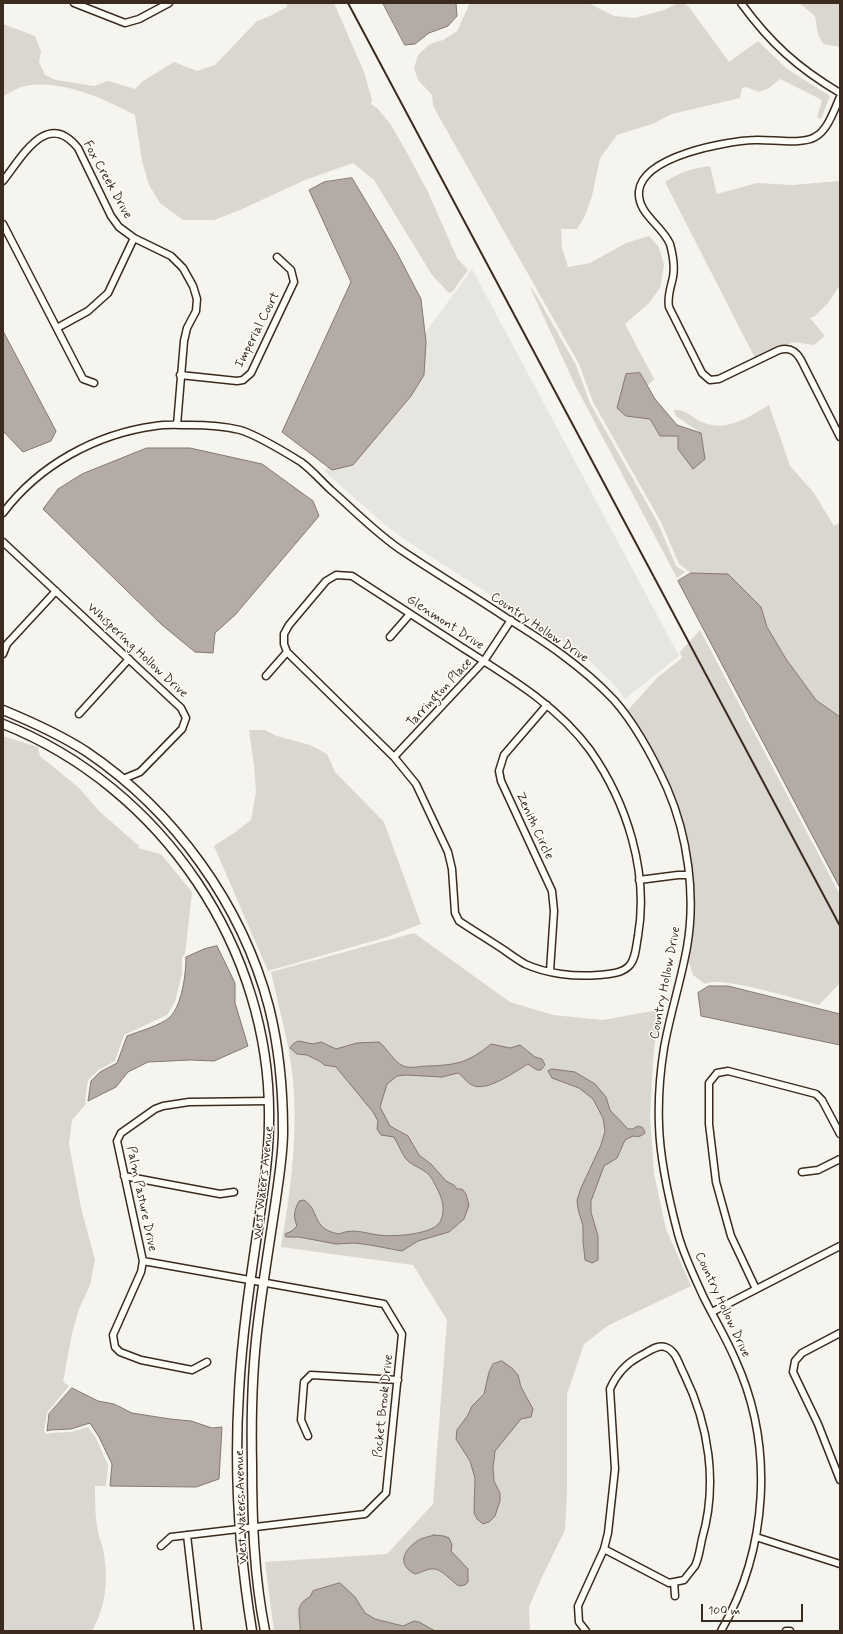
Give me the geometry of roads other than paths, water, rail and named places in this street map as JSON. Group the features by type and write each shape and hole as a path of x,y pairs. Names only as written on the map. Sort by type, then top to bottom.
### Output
{"street":[{"path":"74,3 125,23 139,19 169,3"},
{"path":"741,3 776,46 819,80 840,93"},
{"path":"840,97 824,128 815,137 800,141 745,141 706,148 674,158 651,171 644,178 639,191 639,200 642,209 662,230 670,245 674,266 668,300 669,307 702,373 710,380 719,379 784,348 793,350 797,353 801,360 840,437"},
{"name":"Fox Creek Drive","path":"3,181 35,142 43,135 54,133 64,135 72,140 78,148 111,216 119,227 134,238 171,256 183,268 193,286 197,299 196,311 184,340 177,425"},
{"path":"3,224 83,379 94,383"},
{"path":"57,328 88,311 108,293 134,238"},
{"name":"Imperial Court","path":"180,375 237,381 243,380 251,373 294,282 291,270 278,257"},
{"name":"Country Hollow Drive","path":"3,513 15,496 55,462 94,442 156,425 206,425 244,431 303,464 377,532 578,666 615,702 638,732 669,791 678,818 689,875 691,908 687,946 665,1045 659,1088 659,1130 666,1178 679,1238 712,1312 735,1358 746,1387 758,1434 761,1464 762,1496 756,1537 748,1569 728,1618 721,1631"},
{"name":"Whispering Hollow Drive","path":"3,542 181,708 186,718 182,728 140,772 123,779"},
{"name":"Glenmont Drive","path":"336,575 352,576 410,614 484,661 547,705 567,722 590,750 610,781 629,828 636,855 639,880 639,932 634,957 629,966 617,973 581,976 550,972 525,964 459,921 455,913 452,869 448,852 416,784 394,757 287,652 284,644 284,634 289,624 326,581 336,575"},
{"path":"3,654 7,644 56,591"},
{"path":"390,637 410,614"},
{"name":"Tarrington Place","path":"394,757 484,661 511,620"},
{"path":"266,676 287,652"},
{"path":"79,714 129,659"},
{"name":"Zenith Circle","path":"547,705 504,755 499,771 501,781 552,891 554,911 550,972"},
{"name":"West Waters Avenue","path":"3,710 36,723 86,752 123,779 176,831 220,890 250,953 269,1006 279,1058 283,1135 256,1338 251,1419 252,1528 256,1573 265,1631"},
{"name":"West Waters Avenue","path":"3,724 36,738 62,752 88,770 131,804 170,844 193,874 229,937 244,972 257,1017 266,1061 269,1101 266,1170 251,1281 239,1389 236,1440 240,1550 252,1631"},
{"path":"639,880 689,875"},
{"path":"756,1289 731,1236 716,1182 709,1124 710,1083 717,1073 728,1071 816,1094 822,1100 840,1134"},
{"name":"Palm Pasture Drive","path":"206,1362 192,1370 141,1360 120,1352 115,1347 113,1335 141,1272 143,1261 117,1141 122,1133 155,1109 163,1106 189,1102 269,1101"},
{"path":"802,1172 818,1170 840,1159"},
{"path":"124,1176 220,1194 234,1192"},
{"path":"712,1312 840,1246"},
{"name":"Pocket Brook Drive","path":"143,1261 384,1304 402,1334 386,1493 365,1514 171,1537 161,1546"},
{"path":"840,1333 802,1353 795,1361 793,1372 818,1424 840,1480"},
{"path":"586,1631 579,1622 578,1606 604,1549 608,1533 615,1468 610,1389 614,1381 630,1362 657,1347 665,1347 673,1351 694,1395 704,1426 709,1457 710,1489 706,1526 696,1564 684,1580 670,1583 604,1549"},
{"path":"308,1436 301,1420 304,1382 311,1375 398,1380"},
{"path":"187,1535 198,1631"},
{"path":"756,1537 840,1564"},
{"path":"674,1582 675,1596"}],"railway":[{"path":"348,3 840,926"}]}
